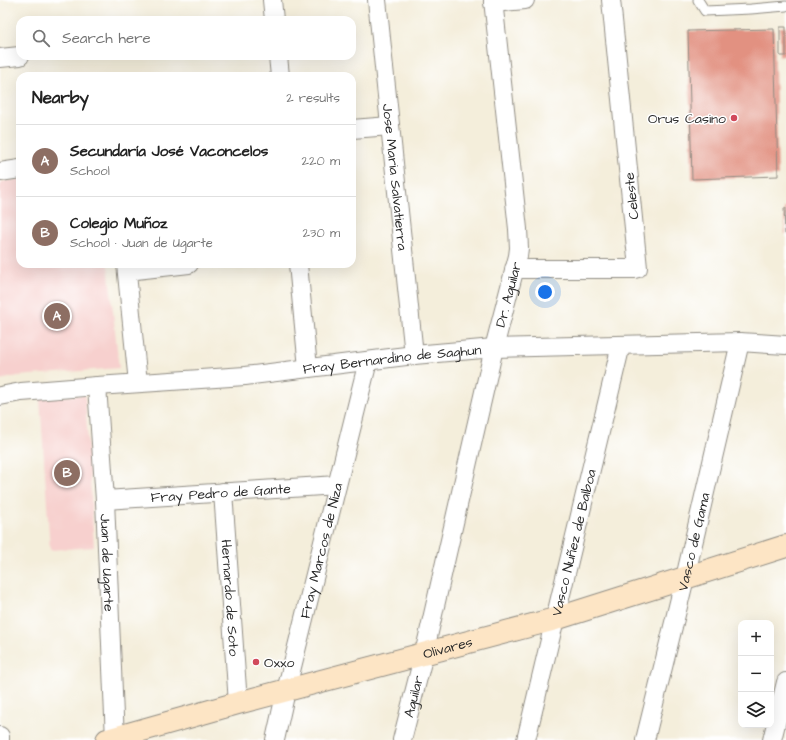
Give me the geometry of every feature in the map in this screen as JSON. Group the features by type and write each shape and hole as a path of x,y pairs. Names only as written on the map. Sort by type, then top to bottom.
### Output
{"main road":[{"name":"Olivares","path":"112,739 238,703 555,619 786,546"}],"street":[{"path":"272,0 274,16"},
{"name":"Jose Maria Salvatierra","path":"377,0 414,355"},
{"path":"493,2 525,0"},
{"name":"Celeste","path":"514,269 638,268 611,0"},
{"name":"Dr. Aguilar","path":"424,654 494,348 518,256 519,239 493,2"},
{"path":"0,58 16,56"},
{"path":"278,60 280,72"},
{"path":"356,129 390,126"},
{"path":"0,172 16,170"},
{"path":"126,268 138,383"},
{"path":"298,268 308,368"},
{"name":"Fray Bernardino de Saghun","path":"0,396 21,392 245,376 414,355 494,348 740,342 786,345"},
{"name":"Vasco de Gama","path":"645,740 685,578 740,342"},
{"name":"Vasco Nuñez de Balboa","path":"526,740 621,345"},
{"name":"Fray Marcos de Niza","path":"275,740 368,361"},
{"name":"Juan de Ugarte","path":"98,386 105,500 112,739"},
{"name":"Fray Pedro de Gante","path":"105,500 337,485"},
{"name":"Hernardo de Soto","path":"223,492 238,703"},
{"name":"Aguilar","path":"402,740 424,654"},
{"path":"772,740 786,682"}],"lane":[{"path":"698,0 705,11 786,6"}],"shaded area":[{"path":"16,180 16,268 108,268 119,368 18,376 0,380 0,182"},
{"path":"85,395 94,547 50,550 40,398"}],"building":[{"path":"780,27 786,27 786,56 780,56"},
{"name":"Orus Casino","path":"774,29 778,176 692,179 688,31"},
{"path":"784,208 786,208 786,234 785,234"}],"place":[{"name":"Orus Casino","path":"734,118"},
{"name":"Secundaría José Vaconcelos","path":"57,316"},
{"name":"Colegio Muñoz","path":"67,473"},
{"name":"Oxxo","path":"256,662"}]}
